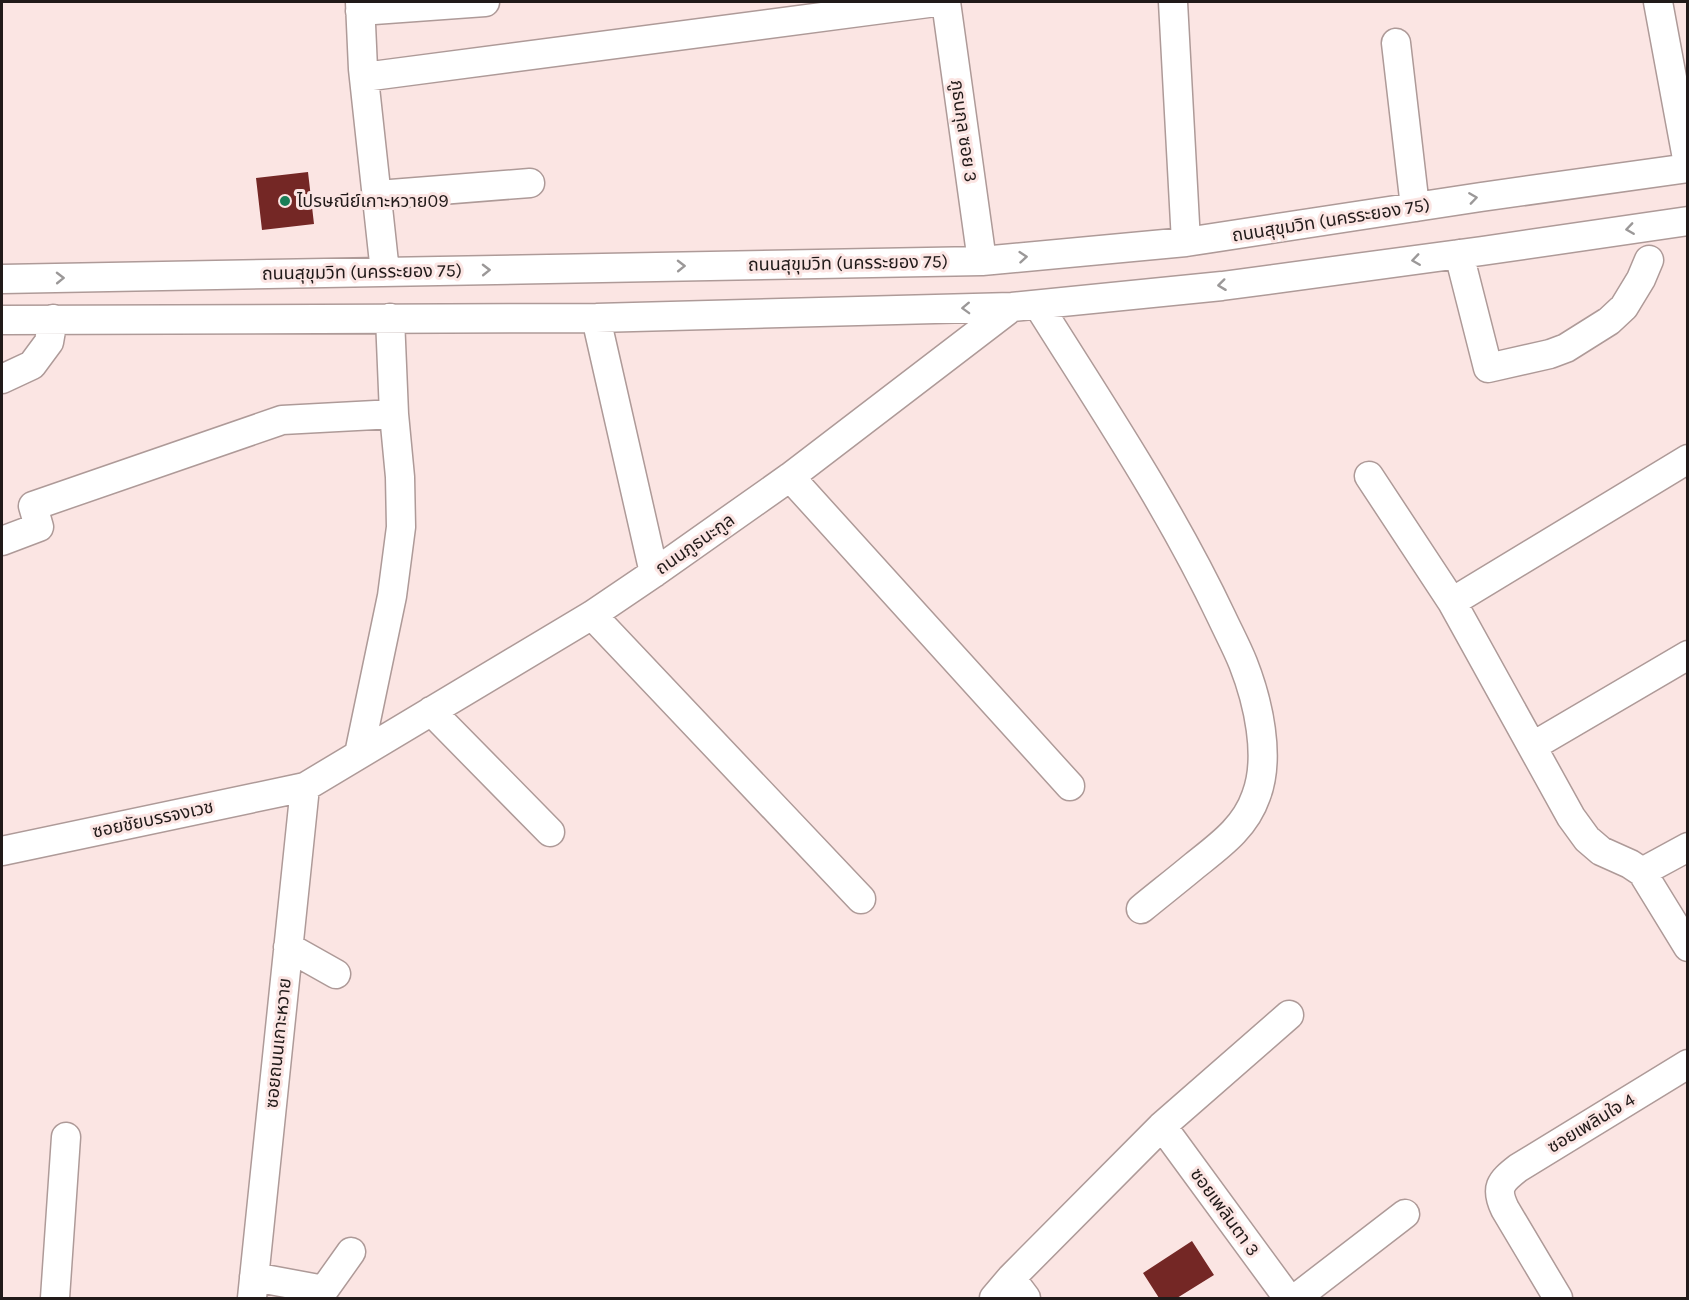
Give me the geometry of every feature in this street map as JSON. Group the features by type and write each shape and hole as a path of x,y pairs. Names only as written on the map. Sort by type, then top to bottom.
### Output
{"street":[{"path":"385,272 364,77 360,6 485,2"},
{"path":"364,77 936,2"},
{"name":"ภูธนกุล ซอย 3","path":"946,2 982,261"},
{"path":"1173,2 1186,242"},
{"path":"1658,2 1688,166"},
{"path":"1396,43 1415,207"},
{"name":"ถนนสุขุมวิท (นครระยอง 75)","path":"2,279 982,261 1186,242 1688,166"},
{"path":"378,195 530,183"},
{"path":"2,320 596,318 1025,306 1222,286 1688,221"},
{"path":"1459,254 1488,368 1550,354 1566,348 1609,321 1624,307 1641,279 1649,260"},
{"path":"1025,306 1161,501 1204,581 1243,664 1251,688 1261,735 1263,754 1261,775 1257,795 1247,817 1230,836 1141,909"},
{"name":"ถนนภูธนะกูล","path":"304,787 592,615 790,477 1025,306"},
{"path":"359,754 392,596 401,527 390,318"},
{"path":"596,318 654,573"},
{"path":"2,379 32,364 49,342 53,319"},
{"path":"2,541 39,527 33,506 282,420 394,414"},
{"path":"1452,602 1688,459"},
{"path":"1369,476 1452,602 1571,817 1587,838 1601,851 1642,872 1688,947"},
{"path":"790,477 1070,786"},
{"path":"592,615 861,899"},
{"path":"1533,746 1688,655"},
{"path":"430,711 550,832"},
{"name":"ซอยชัยบรรจงเวช","path":"2,851 304,787"},
{"name":"ซอยถนนเกาะหวาย","path":"253,1288 304,787"},
{"path":"1642,872 1688,847"},
{"path":"288,947 336,974"},
{"path":"1011,1292 1162,1126 1289,1015"},
{"name":"ซอยเพลินใจ 4","path":"1558,1299 1505,1209 1499,1197 1499,1187 1506,1177 1518,1168 1688,1064"},
{"name":"ซอยเพลินตา 3","path":"1162,1126 1288,1299"},
{"path":"55,1299 66,1137"},
{"path":"1296,1299 1405,1214"},
{"path":"253,1288 324,1290 351,1252"}],"building":[{"name":"ไปรษณีย์เกาะหวาย09","path":"308,172 314,224 262,230 256,178"},
{"path":"1192,1241 1214,1275 1177,1298 1159,1298 1143,1273"}],"place":[{"name":"ไปรษณีย์เกาะหวาย09","path":"285,201"}]}
